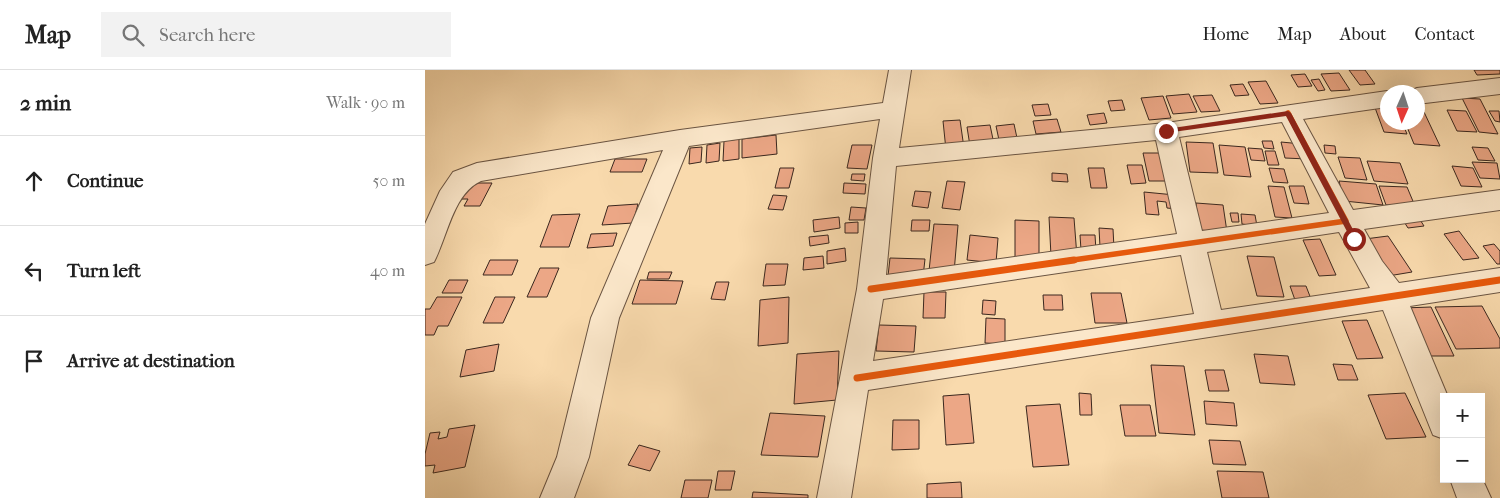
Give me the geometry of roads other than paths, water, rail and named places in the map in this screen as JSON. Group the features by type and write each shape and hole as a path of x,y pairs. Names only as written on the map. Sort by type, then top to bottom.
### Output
{"street":[{"path":"834,498 857,378 871,289 885,158 895,109 900,70"},
{"path":"1425,95 1500,86"},
{"path":"885,158 1166,131 1380,100"},
{"path":"425,254 452,191 462,180 477,172 680,139 895,109"},
{"path":"1288,113 1347,221 1367,262 1391,295 1440,414"},
{"path":"1166,131 1210,323"},
{"path":"557,498 573,457 605,318 680,139"},
{"path":"871,289 1500,200"},
{"path":"857,378 1391,295 1500,280"},
{"path":"1468,483 1474,498"}]}
